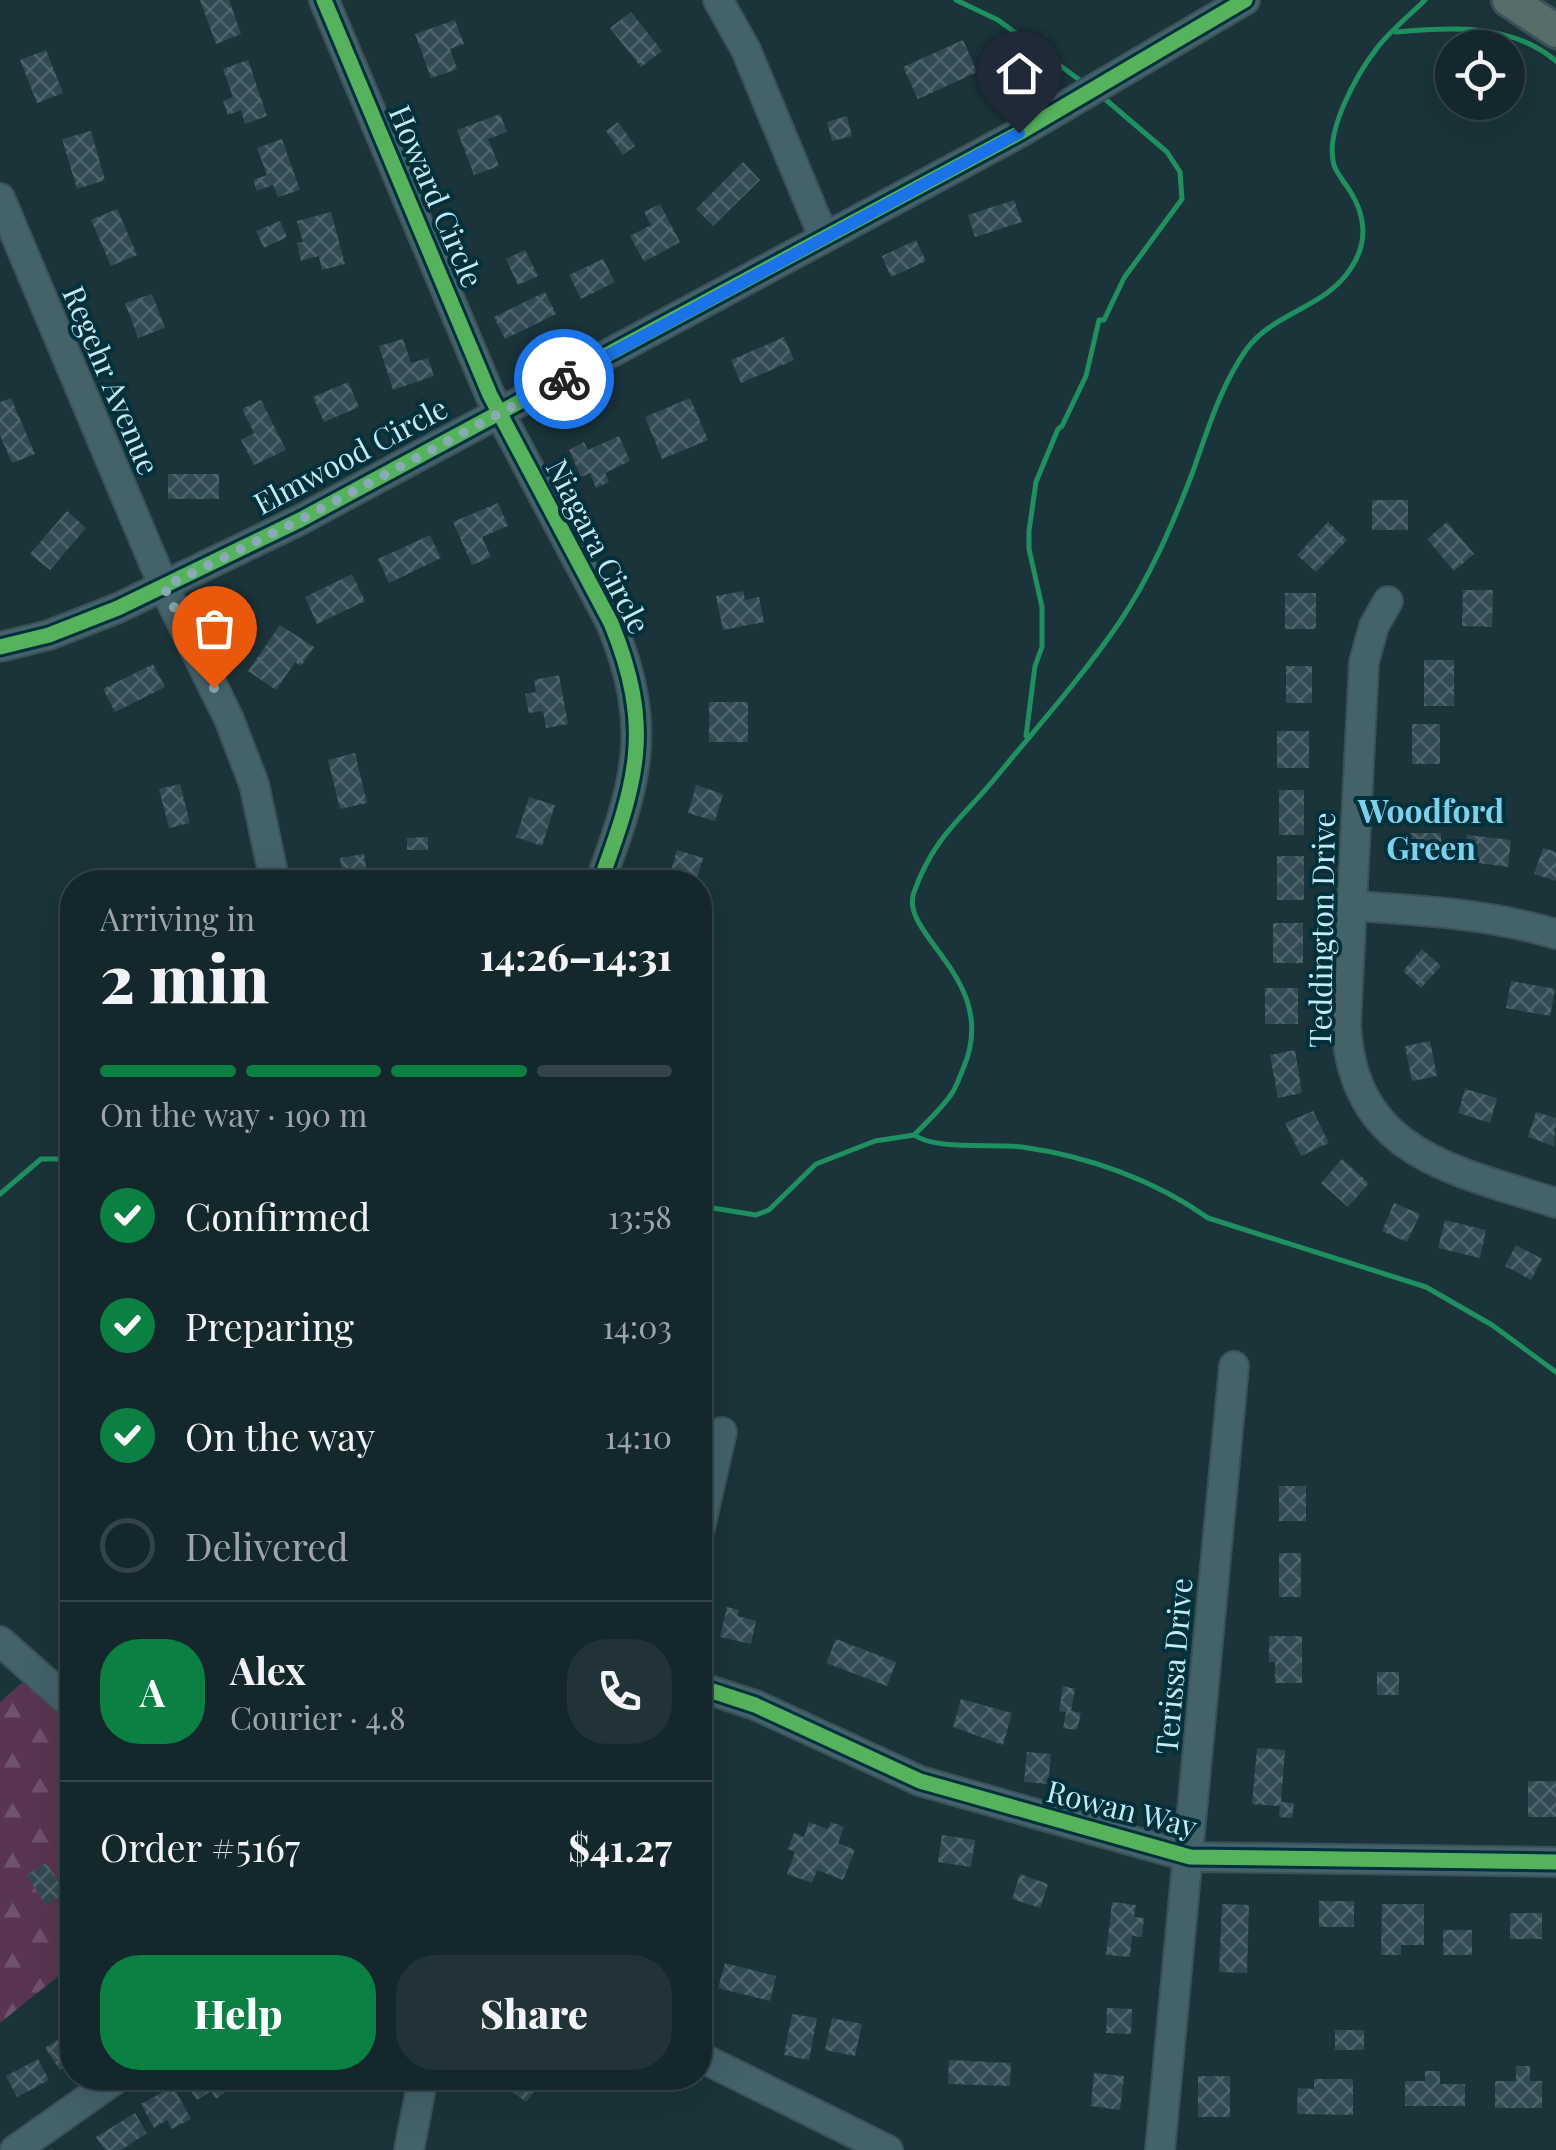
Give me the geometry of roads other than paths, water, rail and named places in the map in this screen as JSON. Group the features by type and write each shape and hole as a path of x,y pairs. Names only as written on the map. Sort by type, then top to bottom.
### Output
{"main road":[{"path":"1509,0 1556,31"}],"street":[{"name":"Howard Circle","path":"324,0 500,413"},
{"path":"718,0 746,50 824,238"},
{"name":"Elmwood Circle","path":"0,647 49,635 164,587 300,520 1019,133 1245,0"},
{"name":"Regehr Avenue","path":"0,198 164,587"},
{"name":"Niagara Circle","path":"500,413 611,623 635,694 638,748 632,788 604,870"},
{"path":"164,587 228,719 254,784 272,870"},
{"name":"Teddington Drive","path":"1388,601 1374,626 1364,662 1347,1045 1352,1072 1369,1108 1384,1128 1417,1154 1442,1166 1556,1203"},
{"path":"1352,906 1467,915 1556,934"},
{"name":"Terissa Drive","path":"1160,2150 1234,1366"},
{"path":"712,1476 722,1432"},
{"path":"0,1641 60,1694"},
{"name":"Rowan Way","path":"712,1690 755,1705 920,1781 1190,1856 1556,1862"},
{"path":"712,2063 887,2150"},
{"path":"14,2150 100,2090"},
{"path":"408,2150 420,2090"}],"waterway":[{"path":"956,0 998,20 1081,81"},
{"path":"914,1135 954,1090 971,1037 970,1010 960,985 913,909 914,892 922,872 950,829 1075,682 1130,606 1168,532 1221,394 1246,350 1270,327 1328,292 1351,268 1363,230 1355,200 1334,165 1332,152 1338,120 1360,73 1377,48 1425,0"},
{"path":"1396,32 1479,30 1520,40 1556,61"},
{"path":"1026,736 1035,666 1042,647 1042,607 1029,549 1036,482 1086,376 1099,320 1104,320 1124,278 1182,199 1180,172 1167,152 1105,99"},
{"path":"712,1208 756,1215 769,1210 816,1164 875,1141 914,1135 951,1145 1046,1151 1095,1163 1143,1181 1208,1218 1426,1287 1492,1325 1556,1372"},
{"path":"0,1194 41,1159 60,1159"}],"district":[{"name":"Woodford Green","path":"1431,828"}]}
